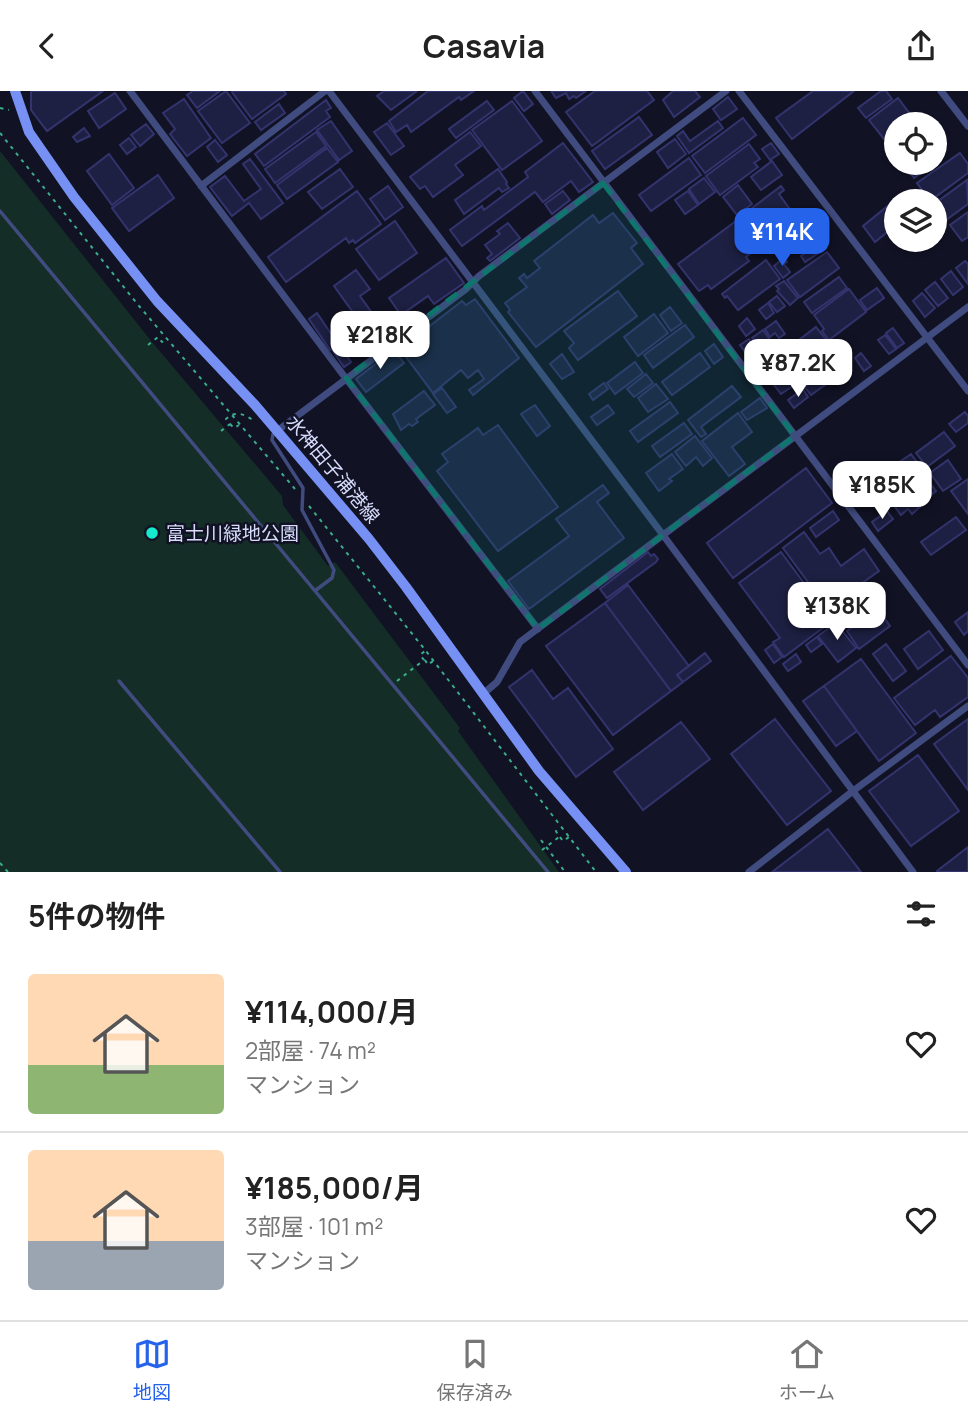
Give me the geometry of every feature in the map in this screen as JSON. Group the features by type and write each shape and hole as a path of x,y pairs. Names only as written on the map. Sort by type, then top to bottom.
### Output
{"main road":[{"name":"水神田子浦港線","path":"15,91 30,132 74,197 174,321 277,431 398,576 547,781 626,872"}],"street":[{"path":"130,91 538,629"},
{"path":"201,186 327,91 663,535 913,872"},
{"path":"535,91 968,665"},
{"path":"277,431 726,91"},
{"path":"738,91 968,391"},
{"path":"941,91 968,126"},
{"path":"483,694 497,682 516,647 538,629 968,307"},
{"path":"749,872 968,706"}],"lane":[{"path":"0,211 548,872"},
{"path":"277,431 272,434 272,440 303,488 302,510 334,570 332,578 316,590"},
{"path":"119,681 280,872"}],"path":[{"path":"0,133 166,338 294,488"},
{"path":"148,345 158,337 162,342 166,338"},
{"path":"240,424 234,428 226,419 241,414 254,421"},
{"path":"220,431 230,424"},
{"path":"311,508 434,661 596,872"},
{"path":"426,651 420,655 428,665 434,661"},
{"path":"394,684 424,660"},
{"path":"561,827 556,831 559,837 563,841 569,837"},
{"path":"542,850 559,837"},
{"path":"541,839 565,872"},
{"path":"0,863 8,872"}],"highlighted area":[{"path":"603,183 795,436 538,629 346,378"}],"green space":[{"name":"富士川緑地公園","path":"0,151 152,342 282,496 283,505 328,566 335,562 460,728 458,731 559,872 0,872"}],"building":[{"path":"31,91 103,91 47,131 31,110"},
{"path":"193,91 220,91 197,108 187,95"},
{"path":"226,91 250,123 222,143 198,111"},
{"path":"233,91 284,91 286,94 252,119"},
{"path":"384,91 417,91 391,110 377,96"},
{"path":"428,91 474,91 461,100 459,97 411,132 407,125 396,132 389,121"},
{"path":"523,91 533,104 524,111 514,98"},
{"path":"551,91 586,91 569,99 566,93 556,98"},
{"path":"595,91 647,91 654,100 592,146 566,112"},
{"path":"673,91 695,91 700,97 674,117 663,100"},
{"path":"813,91 854,91 792,139 776,118"},
{"path":"881,91 886,91 892,99 866,118 858,108"},
{"path":"115,93 126,109 99,128 88,111"},
{"path":"728,97 737,109 721,120 713,109"},
{"path":"898,98 908,112 884,112 884,139 869,120"},
{"path":"184,99 211,138 187,156 170,134 175,129 163,113"},
{"path":"326,100 331,108 326,111 330,117 264,166 255,154"},
{"path":"487,101 494,110 456,138 449,129"},
{"path":"512,101 542,141 502,170 472,130"},
{"path":"279,104 285,113 261,130 255,122"},
{"path":"639,117 652,135 605,169 592,151"},
{"path":"743,118 756,135 705,173 692,156"},
{"path":"331,121 352,151 339,160 317,130"},
{"path":"718,121 723,128 689,153 677,136 683,131 690,141"},
{"path":"387,123 404,146 391,155 374,132"},
{"path":"146,124 154,134 140,146 131,135"},
{"path":"84,128 90,136 77,142 73,137"},
{"path":"316,132 326,146 275,183 265,169"},
{"path":"470,132 481,146 455,165 463,175 433,197 425,186 420,189 410,177"},
{"path":"129,138 136,147 127,154 120,145"},
{"path":"675,139 686,154 668,168 657,152"},
{"path":"215,140 227,155 218,162 207,147"},
{"path":"563,143 593,182 579,192 571,181 543,202 535,192 462,246 450,230 482,206 484,210 528,177 525,172"},
{"path":"771,143 779,154 770,160 762,149"},
{"path":"749,144 760,159 754,163 758,167 720,195 706,176"},
{"path":"327,148 338,162 287,199 277,185"},
{"path":"960,153 968,164 968,173 946,189 921,189 917,183 928,175 947,175 947,162"},
{"path":"109,154 134,188 112,205 87,171"},
{"path":"689,158 701,175 651,211 639,195"},
{"path":"250,159 283,203 261,219 249,203 232,216 210,187 225,176 244,201 261,189 243,164"},
{"path":"772,161 782,175 761,190 751,177"},
{"path":"340,169 353,187 322,209 308,192"},
{"path":"498,169 509,188 502,192 499,188 464,214 455,200"},
{"path":"158,175 174,198 129,231 112,208"},
{"path":"704,178 715,192 699,204 689,189"},
{"path":"967,180 968,204 947,219 947,195"},
{"path":"738,185 752,204 737,215 723,197"},
{"path":"388,186 403,207 385,220 370,199"},
{"path":"781,186 784,190 779,194 789,208 752,236 739,218"},
{"path":"357,191 381,224 355,243 353,240 349,243 346,238 286,282 268,257"},
{"path":"563,191 570,200 552,214 545,204"},
{"path":"688,191 698,205 685,214 675,200"},
{"path":"884,209 884,235 875,242 863,226"},
{"path":"968,212 968,237 962,241 950,225"},
{"path":"613,213 637,243 631,248 643,264 536,347 508,312 510,310 505,303 527,287 519,278 524,274 527,278 540,268 534,261 593,215 599,223"},
{"path":"395,221 417,253 379,280 356,249"},
{"path":"736,221 756,249 746,257 749,261 711,289 708,285 699,291 678,264"},
{"path":"508,223 520,238 490,261 487,258 492,254 485,245 500,234 497,231"},
{"path":"821,242 826,248 805,262 801,256"},
{"path":"827,252 839,268 800,297 787,280"},
{"path":"446,258 464,283 434,304 428,296 401,315 389,298"},
{"path":"784,258 787,262 784,264 790,272 783,278 774,266"},
{"path":"766,260 780,279 738,310 727,296 725,298 722,294"},
{"path":"965,261 968,264 968,284 956,268"},
{"path":"356,270 370,289 360,296 387,334 375,343 334,286"},
{"path":"951,271 963,287 953,295 941,279"},
{"path":"839,277 847,288 812,313 804,302"},
{"path":"784,281 798,298 790,305 777,291 779,289 776,286"},
{"path":"935,282 948,298 938,306 925,290"},
{"path":"877,288 884,298 867,310 860,300"},
{"path":"849,289 866,312 829,340 814,315"},
{"path":"618,291 637,316 578,360 569,348 574,343 564,331"},
{"path":"922,293 935,308 925,317 913,301"},
{"path":"777,296 785,306 777,312 769,302"},
{"path":"475,299 519,358 473,395 469,390 484,379 478,370 468,378 461,370 433,393 400,349 462,301 466,305"},
{"path":"768,303 774,313 766,319 759,310"},
{"path":"670,307 682,323 671,331 660,315"},
{"path":"317,313 338,344 330,350 309,319"},
{"path":"654,314 668,333 638,356 624,337"},
{"path":"747,318 755,329 746,336 739,326"},
{"path":"776,321 785,334 779,338 775,333 770,337 765,329"},
{"path":"685,325 694,337 653,368 644,355"},
{"path":"816,327 828,342 795,368 783,352"},
{"path":"893,328 904,343 897,348 886,333"},
{"path":"763,330 770,340 757,346 752,338"},
{"path":"885,335 896,349 889,354 878,340"},
{"path":"749,339 755,347 752,350 754,353 749,357 740,345"},
{"path":"714,344 723,357 714,364 705,351"},
{"path":"340,347 351,362 344,367 333,351"},
{"path":"394,350 404,363 366,392 356,379"},
{"path":"700,353 710,367 672,395 662,382"},
{"path":"861,353 871,366 864,371 855,358"},
{"path":"562,354 574,372 562,379 550,364"},
{"path":"842,361 849,372 845,375 843,372 833,380 827,372"},
{"path":"635,362 643,373 615,394 607,383"},
{"path":"646,374 653,383 634,397 627,389"},
{"path":"790,374 796,384 781,394 774,385"},
{"path":"824,374 829,382 811,395 805,387"},
{"path":"604,383 608,389 593,400 589,394"},
{"path":"656,384 668,399 648,412 638,398"},
{"path":"732,386 741,397 701,427 706,434 701,437 688,420"},
{"path":"442,388 456,407 447,413 433,394"},
{"path":"803,389 808,397 794,408 788,400"},
{"path":"424,391 435,405 416,419 418,422 401,430 393,414"},
{"path":"760,398 767,408 747,420 741,412"},
{"path":"670,402 678,413 638,442 630,431"},
{"path":"535,405 550,426 537,436 521,414"},
{"path":"608,405 614,413 597,425 591,417"},
{"path":"965,412 968,423 956,432 949,424"},
{"path":"738,413 752,432 732,447 745,464 729,476 702,441"},
{"path":"684,423 692,434 660,457 652,446"},
{"path":"498,425 558,507 498,551 437,471 448,462 442,454 478,428 483,435"},
{"path":"944,432 955,446 927,467 916,453"},
{"path":"695,436 712,458 703,466 696,457 686,466 675,452"},
{"path":"672,454 683,469 659,491 646,473"},
{"path":"911,454 917,462 902,474 895,465"},
{"path":"948,460 961,479 943,491 930,473"},
{"path":"806,468 832,503 733,578 707,543"},
{"path":"968,479 968,514 951,491"},
{"path":"930,483 936,491 921,503 915,494"},
{"path":"603,485 609,493 597,502 624,538 529,609 508,581 569,536 556,519"},
{"path":"870,486 877,495 861,506 855,497"},
{"path":"910,495 920,507 912,514 908,509 901,515 895,507"},
{"path":"833,511 839,520 816,537 810,528"},
{"path":"887,511 893,519 878,531 872,522"},
{"path":"956,517 966,530 931,555 921,542"},
{"path":"804,532 820,554 829,548 841,566 864,549 879,571 827,608 783,548"},
{"path":"648,552 658,559 656,562 607,598 600,589"},
{"path":"781,552 832,621 784,657 773,642 780,638 739,583"},
{"path":"628,585 689,666 677,675 683,682 671,691 605,603"},
{"path":"858,590 872,609 844,629 830,611"},
{"path":"605,603 671,691 613,735 546,646"},
{"path":"878,609 890,626 859,649 847,631"},
{"path":"968,612 968,631 964,635 955,622"},
{"path":"836,623 856,648 838,662 818,636"},
{"path":"929,631 943,650 918,669 904,649"},
{"path":"817,637 822,644 811,652 806,645"},
{"path":"773,644 782,657 774,663 765,650"},
{"path":"886,644 906,671 893,681 873,654"},
{"path":"705,653 711,661 683,682 677,675"},
{"path":"796,654 801,662 788,671 783,664"},
{"path":"951,656 968,678 968,697 940,717 935,710 915,725 894,698"},
{"path":"861,659 916,733 879,761 824,686"},
{"path":"532,670 553,699 568,688 613,749 576,777 509,687"},
{"path":"824,686 857,731 836,746 803,701"},
{"path":"775,719 831,791 787,825 731,754"},
{"path":"968,719 968,790 934,744"},
{"path":"681,722 710,759 643,810 614,772"},
{"path":"918,755 959,811 911,846 869,791"},
{"path":"828,829 861,872 772,872"},
{"path":"968,847 968,872 937,872 937,871"}],"place":[{"name":"富士川緑地公園","path":"152,533"}]}
